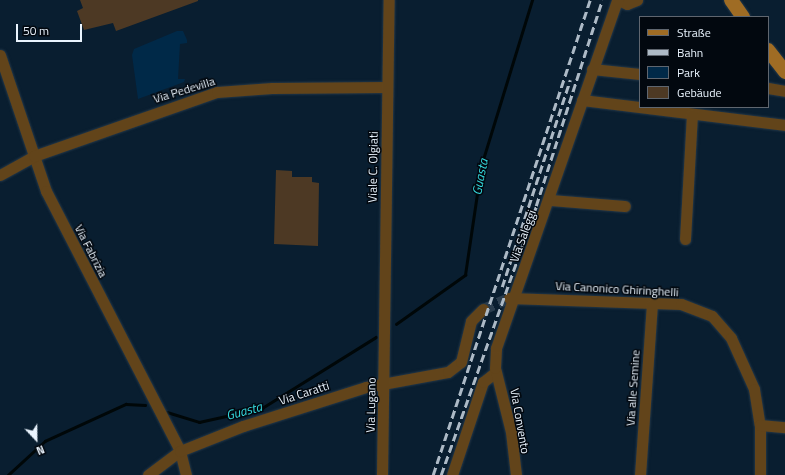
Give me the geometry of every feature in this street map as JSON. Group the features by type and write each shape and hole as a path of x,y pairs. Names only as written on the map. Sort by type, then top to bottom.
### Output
{"main road":[{"path":"731,0 742,16"},
{"path":"769,51 785,72"}],"street":[{"name":"Viale C. Olgiati","path":"384,334 389,0"},
{"name":"Via Saleggi","path":"496,372 496,348 510,298 550,200 592,69 618,0 627,4 637,0"},
{"name":"Via Fabrizia","path":"0,55 46,191 180,451 186,475"},
{"path":"592,69 639,74"},
{"name":"Via Pedevilla","path":"0,175 34,156 217,92 272,88 387,87"},
{"path":"769,88 785,91"},
{"path":"582,100 639,107"},
{"path":"645,108 785,125"},
{"path":"685,239 692,114"},
{"path":"550,200 625,206"},
{"name":"Via Canonico Ghiringhelli","path":"510,298 652,303 692,307 716,321 731,338 750,375 760,425 760,475"},
{"name":"Via alle Semine","path":"640,475 652,303"},
{"name":"Via Caratti","path":"148,475 180,451 243,426 384,382 439,374 454,368 462,358 473,319 483,309"},
{"name":"Via Lugano","path":"382,475 384,334"},
{"path":"452,475 483,382 496,372"},
{"name":"Via Convento","path":"496,372 512,440 516,475"},
{"path":"760,425 785,427"}],"green space":[{"path":"177,31 183,31 187,40 187,43 180,44 178,79 185,79 184,82 138,99 132,55 134,49"}],"building":[{"path":"80,0 198,1 116,31 113,23 84,30 77,11 83,8"},
{"path":"276,170 292,171 292,177 312,177 312,182 319,183 318,246 274,244"}],"waterway":[{"name":"Guasta","path":"396,324 465,275 481,166 532,0"},
{"name":"Guasta","path":"167,412 199,422 262,408 376,337"},
{"name":"Guasta","path":"8,475 45,441 126,404 145,405"}],"tunnel":[{"path":"483,309 506,299"}],"railway":[{"path":"433,475 590,0"},
{"path":"441,475 536,206 602,0"},
{"path":"502,287 570,80"}]}
